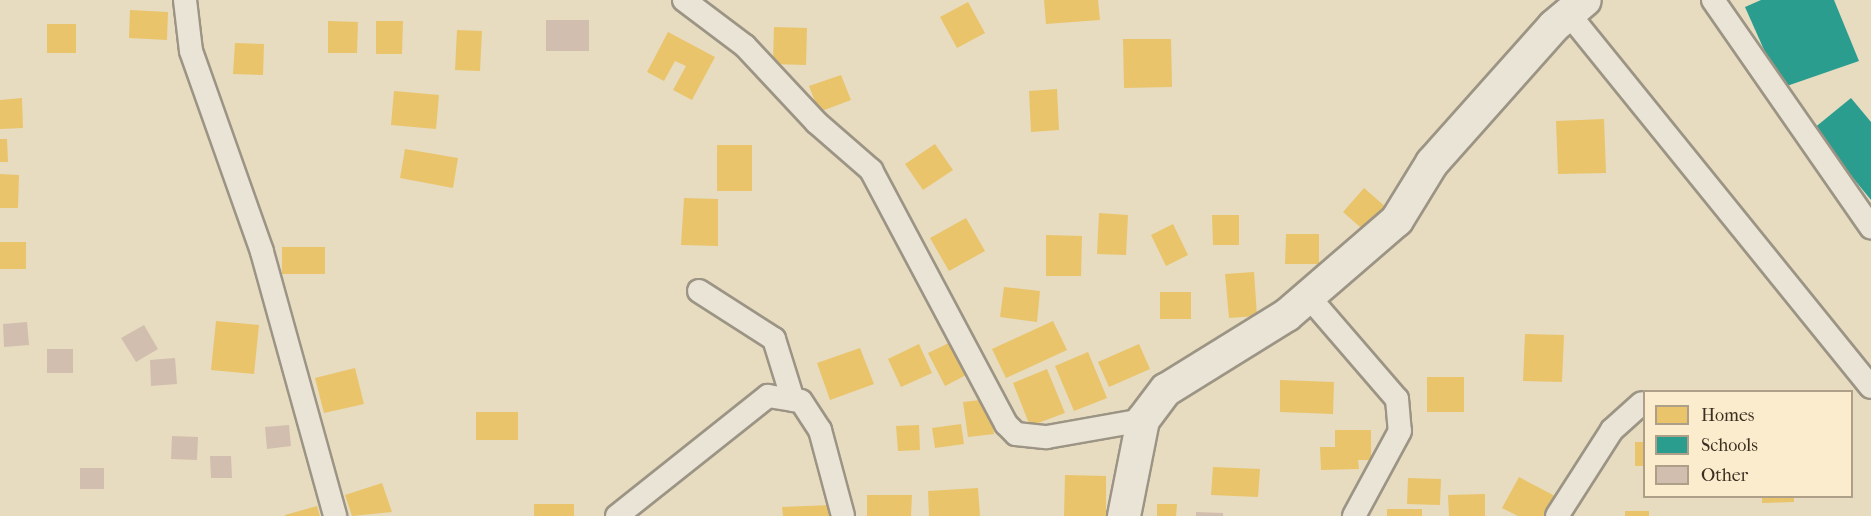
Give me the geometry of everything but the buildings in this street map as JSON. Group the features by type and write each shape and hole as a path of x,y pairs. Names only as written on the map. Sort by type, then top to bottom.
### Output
{"main road":[{"path":"1124,516 1143,420 1166,390 1308,296 1397,220 1432,163 1577,7"}],"street":[{"path":"185,0 192,51 262,252 335,516"},
{"path":"684,0 745,46 817,123 871,170 1016,434 1047,437 1143,420"},
{"path":"1713,0 1871,227"},
{"path":"1577,7 1871,387"},
{"path":"699,291 774,339 793,400"},
{"path":"1308,296 1397,399 1400,431 1354,516"},
{"path":"617,516 768,396 801,401 820,430 843,516"},
{"path":"1557,516 1612,430 1642,403"}]}
